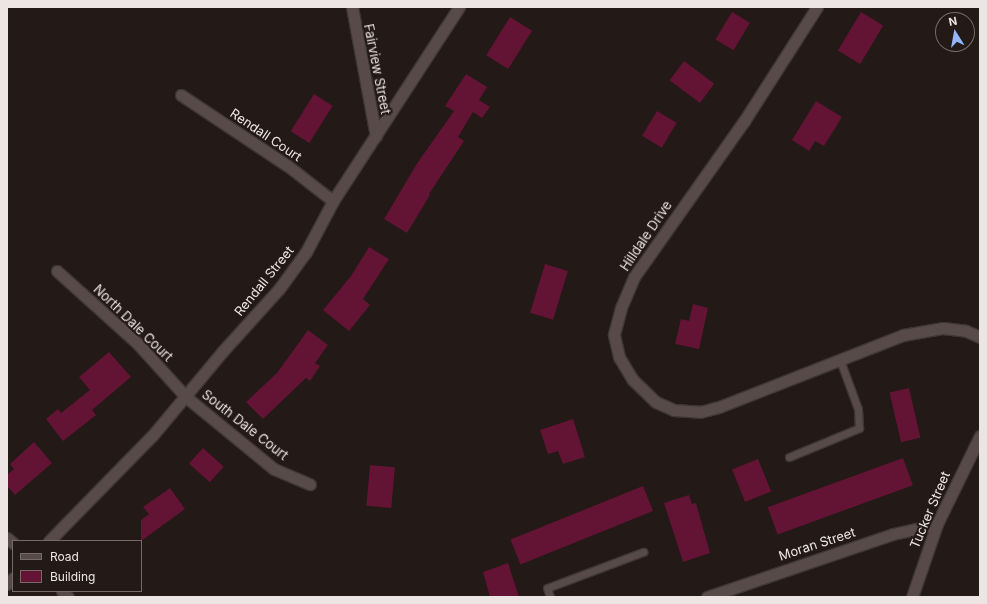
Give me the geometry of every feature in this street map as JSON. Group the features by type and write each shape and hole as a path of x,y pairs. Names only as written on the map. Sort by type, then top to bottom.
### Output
{"street":[{"name":"Fairview Street","path":"352,7 376,136"},
{"name":"Rendall Street","path":"50,540 152,436 222,352 278,289 306,252 333,201 459,7"},
{"name":"Hilldale Drive","path":"817,7 744,121 634,277 621,308 614,335 619,357 633,380 656,402 674,410 700,412 719,407 903,335 943,328 966,331 980,337"},
{"name":"Rendall Court","path":"181,95 288,166 333,201"},
{"name":"North Dale Court","path":"57,271 138,344 186,397"},
{"name":"South Dale Court","path":"186,397 274,469 310,484"},
{"name":"Tucker Street","path":"912,597 937,524 980,436"},
{"name":"Moran Street","path":"706,597 879,538 937,524"}],"lane":[{"path":"788,457 859,428 858,409 840,360"},
{"path":"550,597 547,588 643,552"}],"building":[{"path":"732,12 750,23 734,50 716,39"},
{"path":"861,12 883,25 860,64 838,51"},
{"path":"510,17 532,31 508,69 486,55"},
{"path":"684,61 714,84 700,103 670,80"},
{"path":"466,74 487,87 479,100 490,107 482,118 473,112 458,137 464,141 429,194 430,195 407,233 384,219 418,162 454,111 445,106"},
{"path":"314,94 333,106 309,143 291,131"},
{"path":"816,101 842,117 824,146 815,141 809,151 792,140"},
{"path":"657,111 677,123 662,148 642,136"},
{"path":"369,247 389,259 363,299 370,305 349,331 323,310 351,276"},
{"path":"545,264 568,271 553,320 530,313"},
{"path":"693,304 708,308 699,349 675,344 681,319 689,321"},
{"path":"308,330 328,345 315,363 320,366 310,381 306,378 263,419 246,402 277,373"},
{"path":"109,352 131,377 92,410 96,415 63,441 46,419 58,409 61,413 90,390 79,377"},
{"path":"909,388 920,438 901,442 890,392"},
{"path":"573,419 585,457 563,464 558,451 548,454 540,430"},
{"path":"34,442 52,463 15,495 7,486 7,475 14,469 10,464"},
{"path":"203,448 224,467 210,482 189,464"},
{"path":"903,458 913,485 778,535 768,507"},
{"path":"758,459 771,491 745,502 732,469"},
{"path":"370,465 395,467 391,508 366,506"},
{"path":"643,486 653,511 521,565 510,540"},
{"path":"170,488 185,509 142,540 141,520 149,514 143,507"},
{"path":"689,495 692,504 696,503 710,553 683,562 664,503"},
{"path":"508,563 519,597 490,597 483,572"}]}
